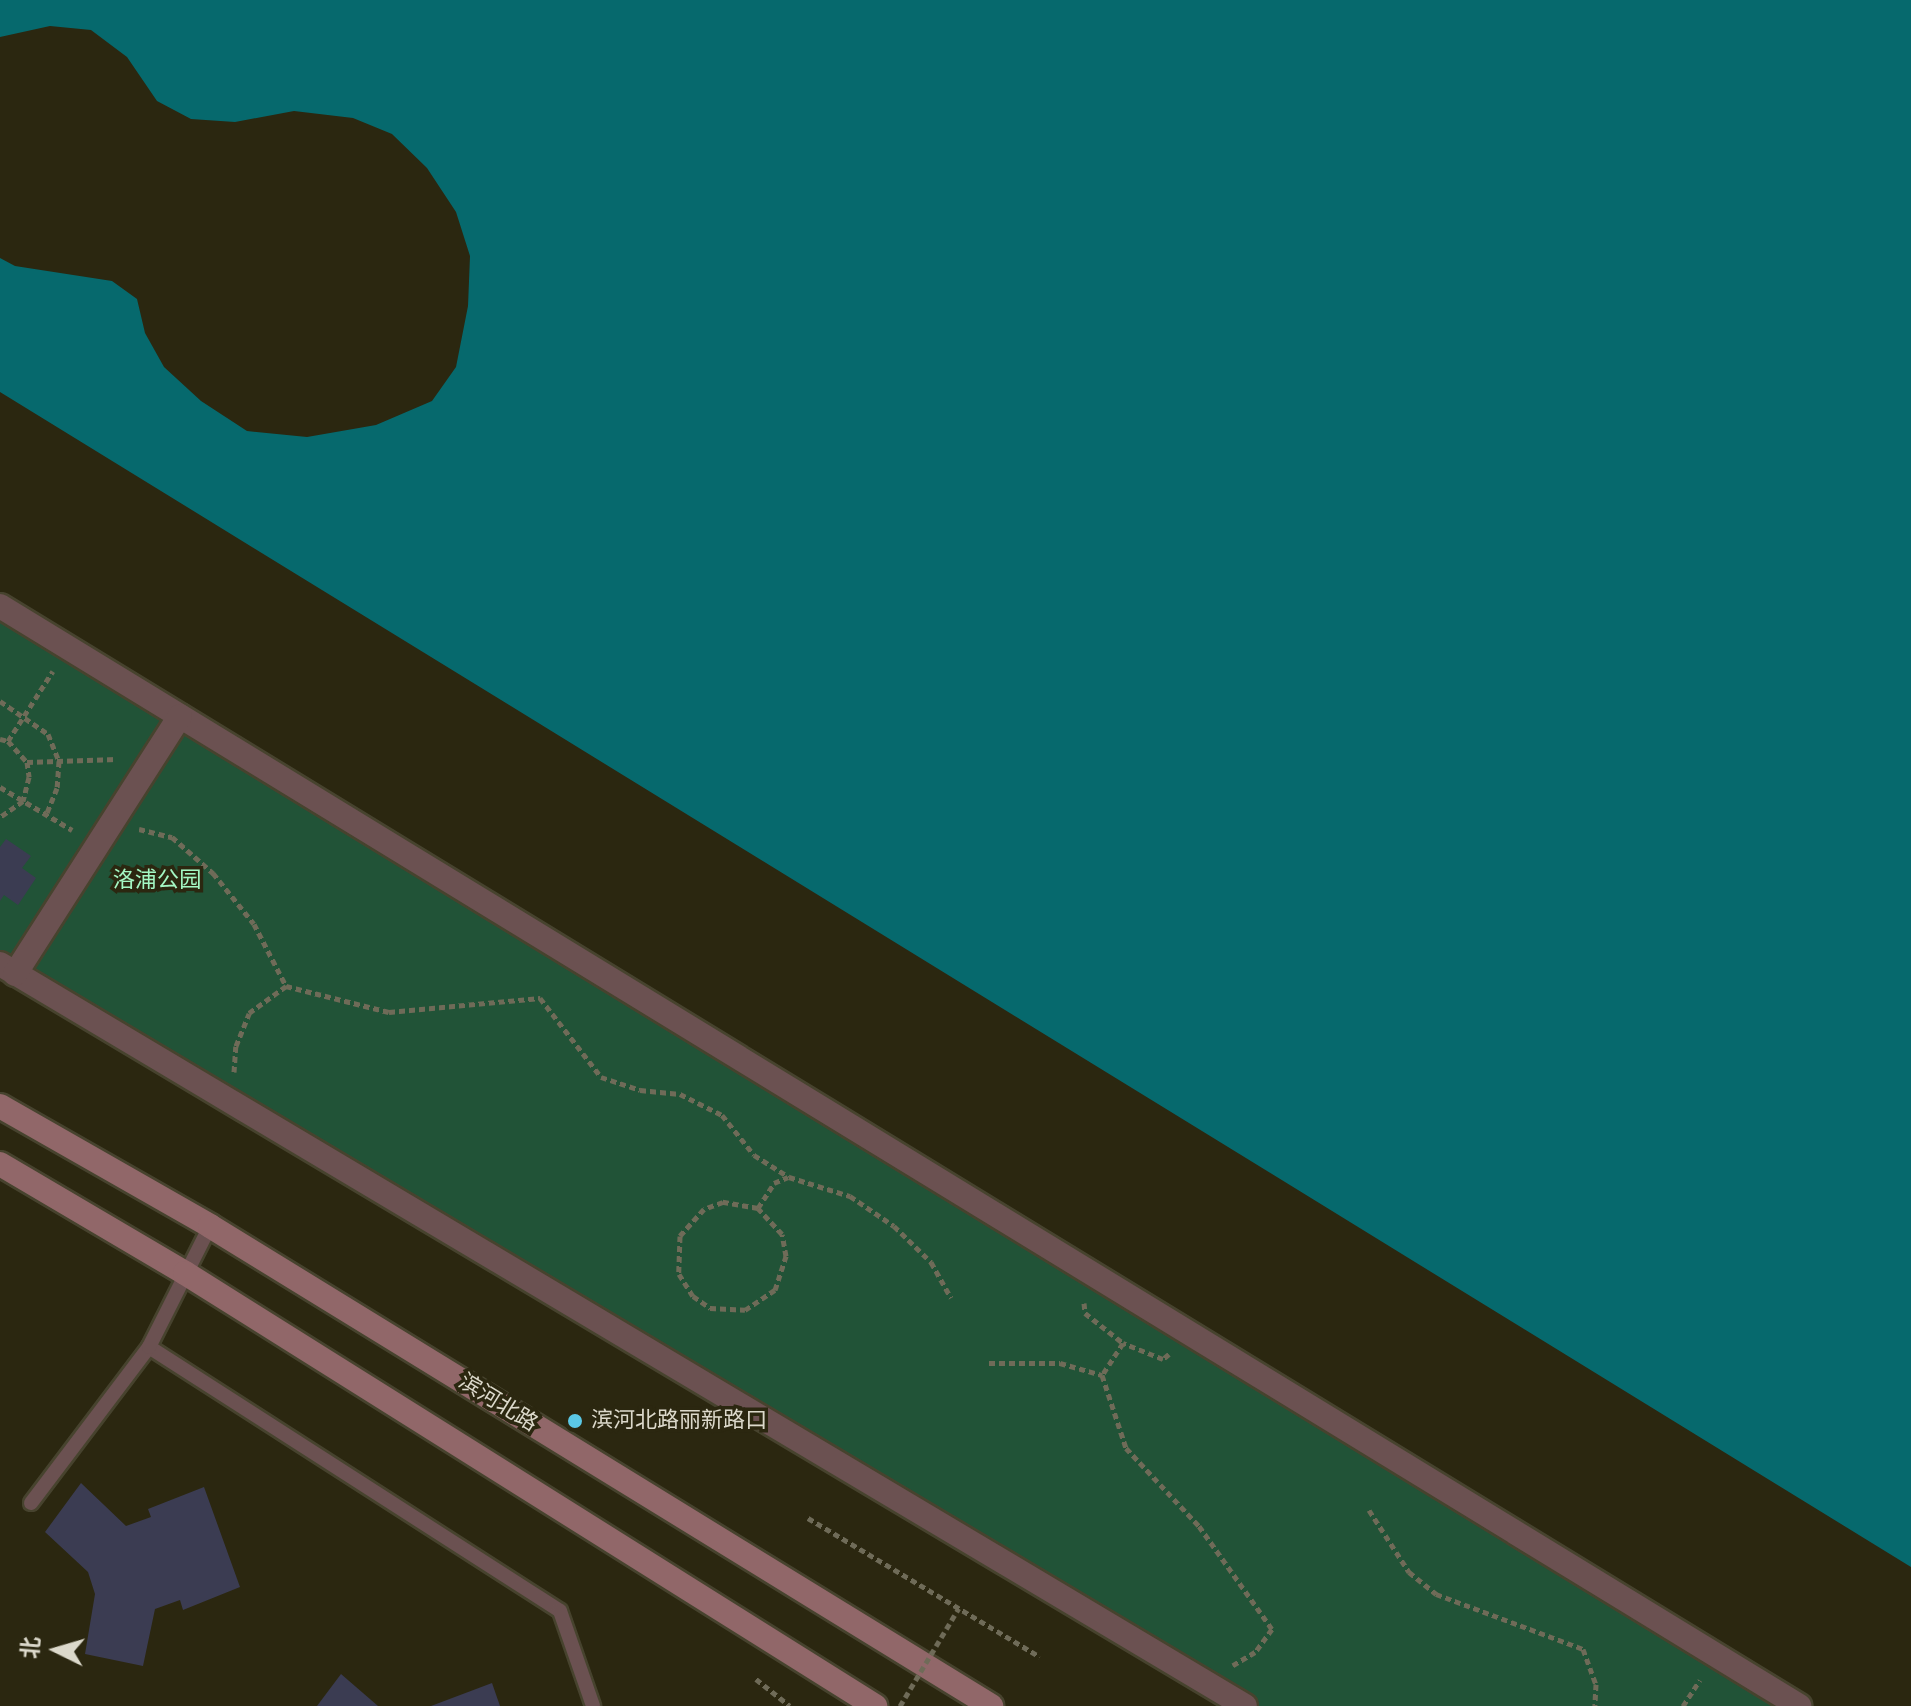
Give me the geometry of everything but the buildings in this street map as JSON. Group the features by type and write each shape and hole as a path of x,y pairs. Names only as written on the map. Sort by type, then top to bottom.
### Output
{"main road":[{"name":"滨河北路","path":"0,1106 210,1226 991,1706"},
{"path":"0,1164 185,1273 875,1706"}],"street":[{"path":"0,606 1799,1706"},
{"path":"180,716 97,845 8,969 1245,1706"}],"lane":[{"path":"31,1503 149,1347 210,1226"},
{"path":"149,1347 560,1611 593,1706"}],"path":[{"path":"8,741 68,647"},
{"path":"0,701 26,714 48,734 59,761 57,788 46,815"},
{"path":"0,739 8,741 27,762 29,777 23,801 0,817"},
{"path":"27,762 152,759"},
{"path":"0,787 97,845"},
{"path":"111,822 172,837 213,873 254,924 286,986 389,1012 540,998 601,1077 640,1090 680,1094 722,1115 754,1155 789,1177 850,1196 894,1226 931,1262 951,1298"},
{"path":"240,1108 234,1078 236,1046 249,1013 286,986"},
{"path":"758,1208 774,1183 789,1177"},
{"path":"723,1202 758,1208 782,1234 784,1272 764,1302 745,1310 710,1308 693,1296 679,1274 680,1236 704,1209 723,1202"},
{"path":"1102,1375 1123,1343 1163,1359 1192,1334"},
{"path":"989,1363 1060,1363 1102,1375"},
{"path":"1102,1375 1126,1448 1199,1526 1272,1629 1255,1652 1232,1665 1193,1675"},
{"path":"1369,1510 1409,1572 1436,1594 1583,1649 1596,1684 1595,1706"},
{"path":"808,1518 1040,1657"},
{"path":"900,1706 959,1608"},
{"path":"756,1679 790,1706"}],"green space":[{"name":"洛浦公园","path":"0,606 1799,1706 1245,1706 0,964"}],"water":[{"path":"0,0 1911,0 1911,1567 0,392 0,258 15,266 112,281 137,299 145,333 164,367 201,401 247,431 307,437 376,425 432,401 456,367 468,306 470,256 456,212 427,168 392,134 353,118 294,111 235,122 191,119 157,101 127,57 91,30 50,26 0,37"}],"place":[{"name":"滨河北路丽新路口","path":"575,1421"}]}
